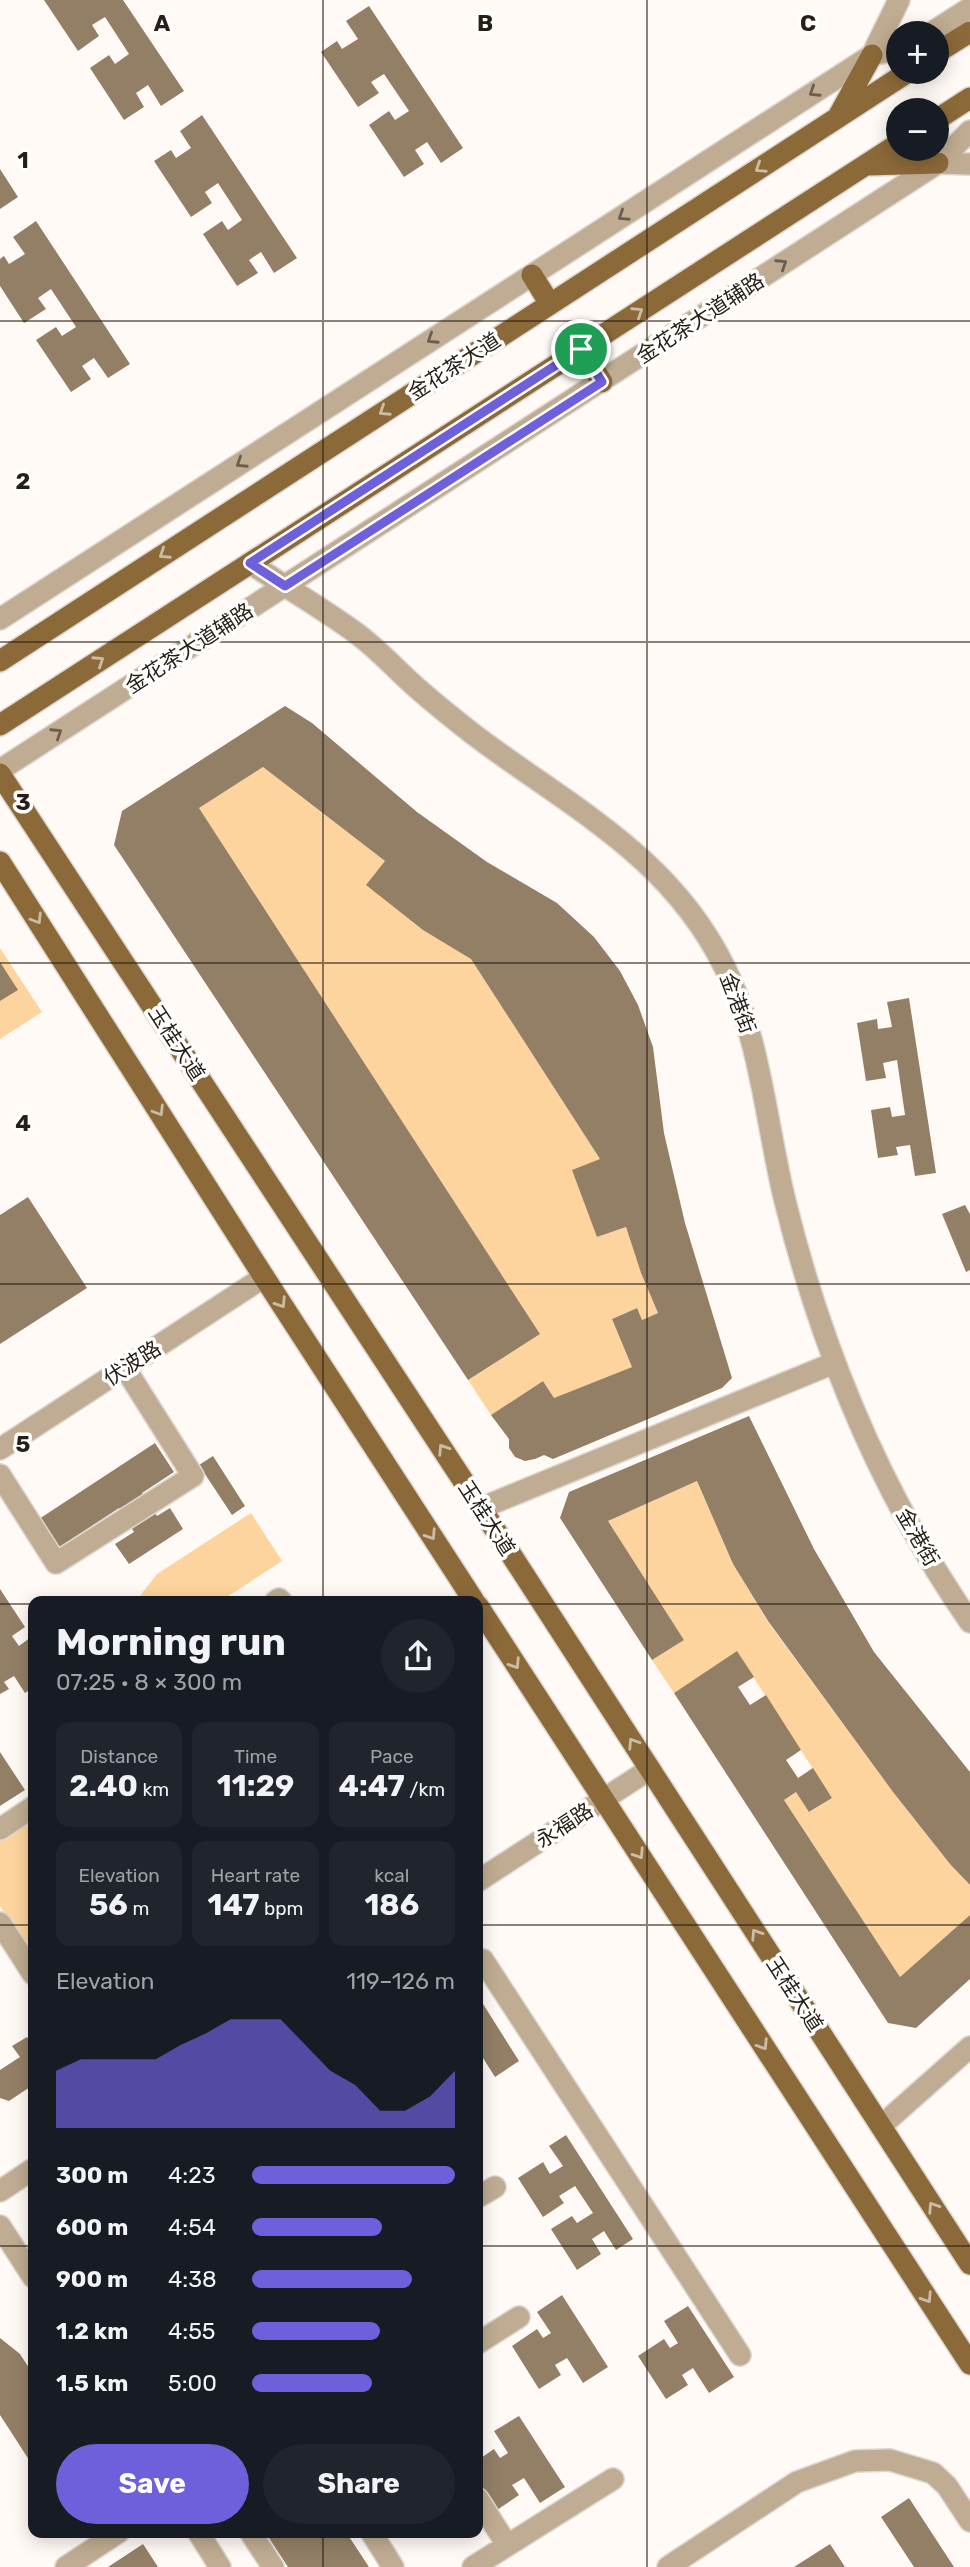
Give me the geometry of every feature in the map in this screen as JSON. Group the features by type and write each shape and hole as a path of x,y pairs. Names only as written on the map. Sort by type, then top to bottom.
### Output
{"main road":[{"path":"949,46 970,32"},
{"path":"838,117 872,55"},
{"name":"金花茶大道","path":"0,661 889,84"},
{"path":"949,112 970,98"},
{"path":"0,725 886,152"},
{"path":"865,165 938,163"},
{"path":"532,275 550,304"},
{"path":"581,349 602,382"},
{"name":"玉桂大道","path":"0,772 481,1507 970,2264"},
{"path":"0,862 471,1596"},
{"path":"483,1614 970,2364"}],"street":[{"path":"872,55 899,0"},
{"path":"949,21 970,8"},
{"path":"0,619 872,55 886,52"},
{"name":"金花茶大道辅路","path":"0,772 938,163 970,131"},
{"path":"938,163 970,164"},
{"name":"金港街","path":"250,563 358,634 417,688 474,734 619,837 658,873 692,915 725,968 751,1033 790,1220 811,1297 834,1363 891,1489 928,1558 970,1622"},
{"name":"伏波路","path":"0,1450 264,1277"},
{"path":"481,1507 834,1363"},
{"path":"0,1475 56,1563 193,1476 125,1368"},
{"name":"永福路","path":"483,1878 650,1769"},
{"path":"0,1829 28,1810"},
{"path":"0,1923 28,1965"},
{"path":"483,1961 740,2355"},
{"path":"881,2126 970,2047"},
{"path":"0,2191 28,2172"},
{"path":"0,2226 28,2269"},
{"path":"483,2340 519,2317"},
{"path":"668,2567 797,2483 855,2461 890,2460 933,2473 947,2486 970,2521"},
{"path":"473,2567 613,2479"},
{"path":"483,2507 508,2545"},
{"path":"66,2567 110,2538"},
{"path":"202,2538 220,2567"},
{"path":"254,2538 273,2567"},
{"path":"375,2538 393,2567"}],"shaded area":[{"path":"263,767 385,861 471,959 600,1159 597,1237 626,1227 658,1313 642,1320 636,1308 612,1319 632,1367 554,1398 543,1381 491,1415 468,1380 540,1334 199,808"},
{"path":"0,948 42,1012 0,1039"},
{"path":"697,1481 733,1564 768,1622 893,1792 970,1885 970,1915 900,1977 784,1800 796,1792 810,1812 832,1798 737,1652 674,1693 652,1660 684,1640 608,1521"},
{"path":"251,1513 282,1561 229,1596 140,1596 157,1574"},
{"path":"28,1822 28,1949 0,1906 0,1841"}],"building":[{"path":"44,0 123,0 184,91 161,106 148,85 136,93 144,107 124,120 90,68 109,55 115,64 129,54 105,17 92,25 99,36 78,51"},
{"path":"369,6 463,148 441,163 427,142 415,150 424,164 404,177 369,125 389,111 395,120 409,111 384,74 371,82 379,93 358,107 321,52 337,41 342,49 358,39 346,21"},
{"path":"202,115 297,258 274,273 261,252 249,260 258,273 237,286 203,234 222,221 228,230 242,220 218,183 205,192 212,203 191,217 154,161 171,150 176,158 191,148 180,131"},
{"path":"0,169 18,197 0,209"},
{"path":"36,221 130,364 108,378 94,358 82,366 91,379 71,392 36,340 56,327 62,336 76,327 51,289 38,298 46,309 24,323 0,286 0,259 4,256 9,264 25,254 13,237"},
{"path":"285,706 312,723 417,812 487,862 557,903 594,937 620,971 638,1005 653,1047 664,1133 685,1223 732,1378 722,1388 553,1459 544,1455 525,1461 515,1457 509,1448 509,1439 491,1415 543,1381 554,1398 632,1367 612,1319 637,1308 642,1320 658,1313 626,1227 597,1237 572,1170 600,1159 471,959 423,930 366,885 385,861 263,767 199,808 540,1334 468,1380 114,845 122,811"},
{"path":"0,962 18,990 0,1001"},
{"path":"909,998 936,1173 915,1176 910,1145 896,1147 898,1155 878,1158 871,1110 890,1107 892,1117 905,1115 897,1060 883,1063 886,1078 866,1081 857,1023 877,1019 878,1029 892,1027 887,1002"},
{"path":"28,1197 87,1288 0,1344 0,1215"},
{"path":"965,1205 970,1214 970,1270 966,1272 942,1214"},
{"path":"749,1416 814,1549 874,1652 970,1772 970,1885 893,1792 768,1621 733,1564 697,1481 608,1521 684,1640 652,1660 560,1518 569,1492"},
{"path":"155,1443 174,1472 142,1493 157,1516 170,1508 183,1529 129,1564 115,1544 134,1532 119,1508 58,1548 39,1519"},
{"path":"213,1456 245,1506 232,1515 199,1465"},
{"path":"0,1589 25,1627 12,1636 19,1646 28,1639 28,1691 25,1693 14,1676 4,1682 9,1689 0,1694"},
{"path":"737,1651 754,1677 738,1687 750,1705 766,1695 801,1750 786,1760 798,1778 813,1768 832,1798 809,1812 796,1792 784,1800 900,1977 970,1915 970,1979 916,2028 888,2023 674,1693"},
{"path":"0,1752 25,1790 0,1806"},
{"path":"483,2004 519,2061 495,2077 483,2058"},
{"path":"28,2039 28,2088 9,2101 0,2098 0,2070 20,2057 12,2046"},
{"path":"566,2135 633,2239 616,2250 604,2231 592,2239 601,2254 577,2270 551,2229 572,2216 577,2223 593,2213 575,2186 559,2196 564,2203 543,2217 518,2178 543,2162 550,2174 563,2166 549,2146"},
{"path":"562,2295 608,2367 583,2383 567,2358 555,2365 561,2375 539,2389 512,2346 537,2329 543,2338 551,2333 537,2312"},
{"path":"688,2306 734,2377 709,2393 693,2368 682,2375 688,2385 666,2399 638,2356 664,2339 670,2348 678,2343 664,2321"},
{"path":"0,2338 20,2354 28,2366 28,2458 0,2415"},
{"path":"519,2416 565,2487 540,2503 524,2478 512,2485 519,2495 497,2510 483,2488 483,2457 494,2449 500,2458 508,2453 494,2431"},
{"path":"909,2498 954,2567 914,2567 881,2517"},
{"path":"269,2538 350,2538 369,2567 288,2567"},
{"path":"143,2544 158,2567 108,2567"},
{"path":"830,2544 845,2567 794,2567"}],"route":[{"path":"581,349 602,382 285,586 250,563 581,349"}]}
